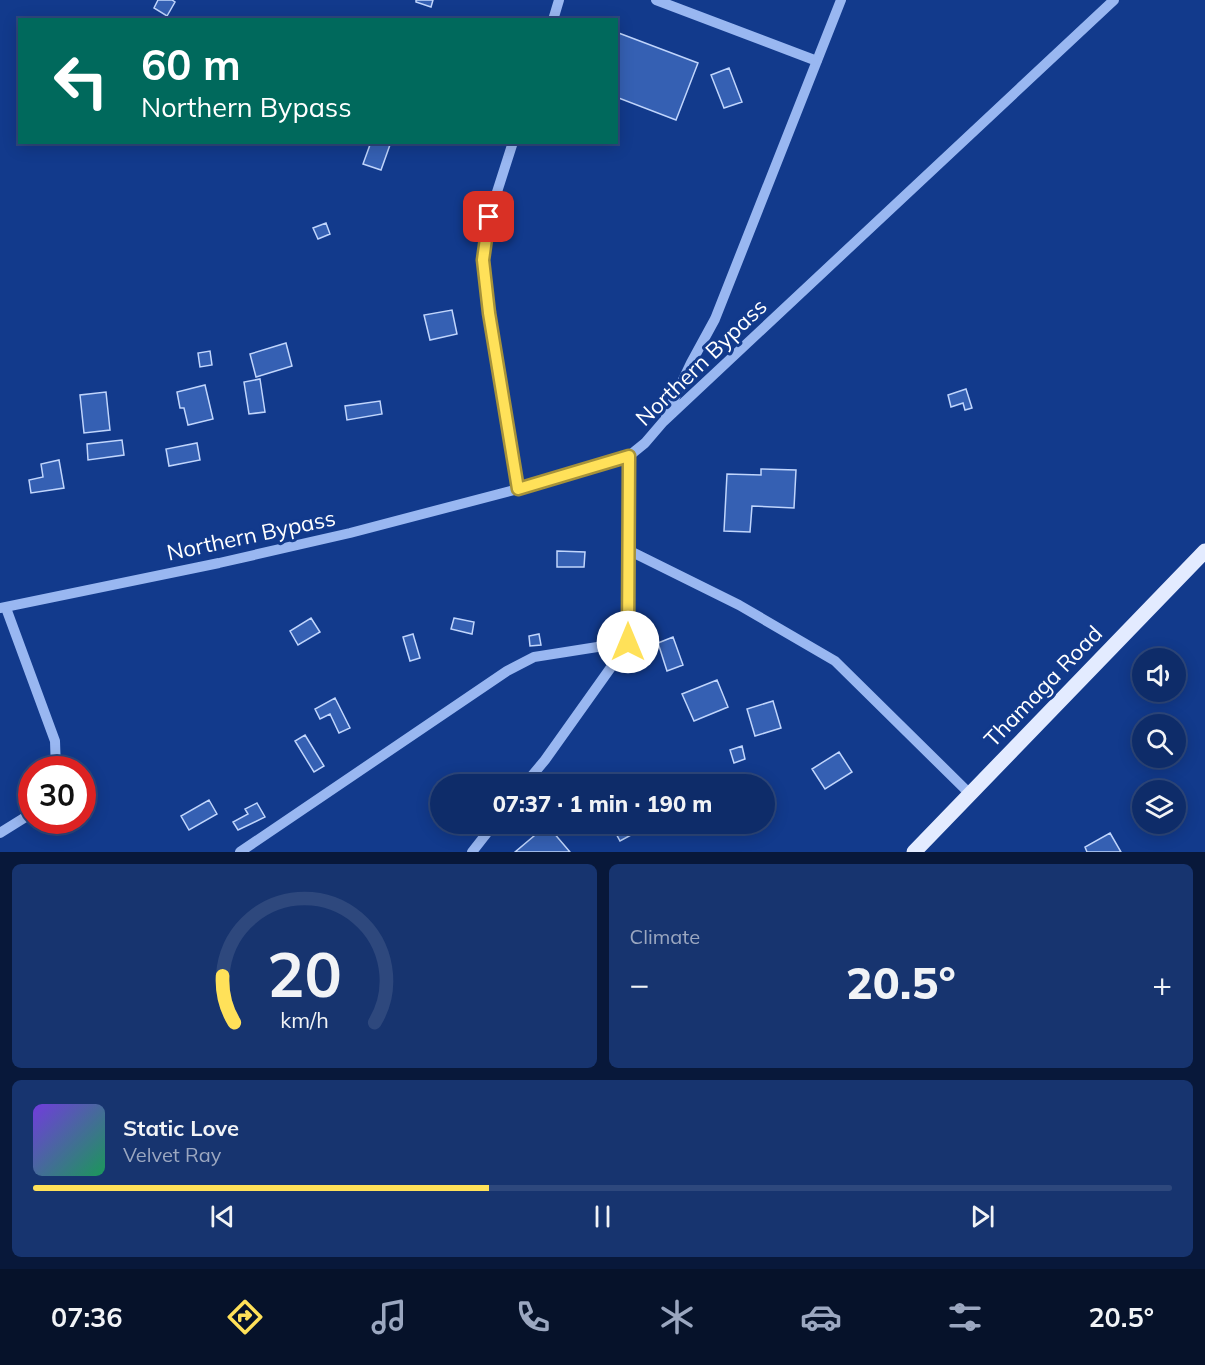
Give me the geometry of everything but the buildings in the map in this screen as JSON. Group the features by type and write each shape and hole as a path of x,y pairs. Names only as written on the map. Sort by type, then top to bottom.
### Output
{"main road":[{"name":"Thamaga Road","path":"914,852 1205,551"}],"street":[{"path":"554,18 559,0"},
{"path":"656,0 817,61"},
{"path":"663,422 715,319 841,0"},
{"name":"Northern Bypass","path":"3,608 339,536 518,489 629,456 1114,0"},
{"path":"512,144 489,217 483,260 489,313 518,489"},
{"path":"533,774 628,642 629,456"},
{"path":"628,550 740,605 835,661 970,794"},
{"path":"3,608 55,741 56,756"},
{"path":"240,852 507,671 534,657 628,642"},
{"path":"0,833 18,822"},
{"path":"471,852 486,834"}],"route":[{"path":"489,217 483,260 489,313 518,489 629,456 628,642"}]}
